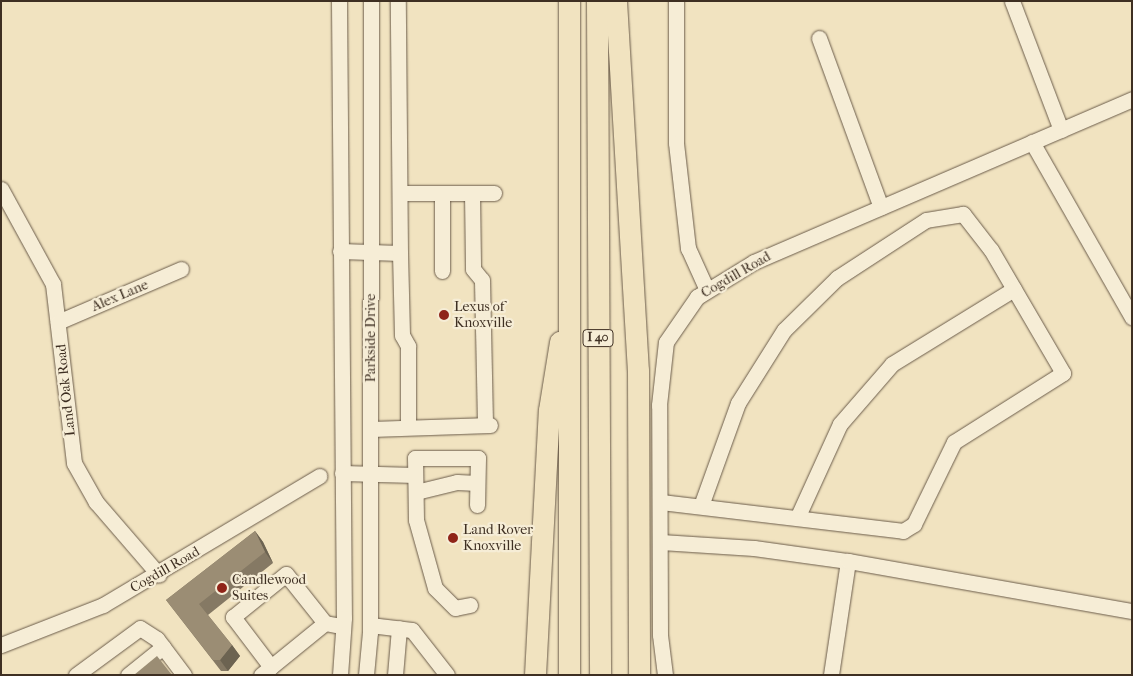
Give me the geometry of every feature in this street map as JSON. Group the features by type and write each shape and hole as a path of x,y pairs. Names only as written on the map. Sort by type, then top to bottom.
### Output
{"highway":[{"name":"I 40","path":"569,1 569,675"},
{"name":"I 40","path":"597,1 600,675"},
{"path":"616,1 638,370 651,675"},
{"path":"535,675 549,410 570,296"},
{"path":"638,370 639,675"}],"street":[{"path":"339,1 344,626 340,675"},
{"name":"Parkside Drive","path":"366,675 370,625 371,473 370,1"},
{"path":"398,1 400,252 402,335 408,346 408,427"},
{"path":"676,1 676,142 688,248 707,290"},
{"path":"1012,1 1061,130"},
{"path":"819,38 881,207"},
{"name":"Cogdill Road","path":"665,675 660,635 661,502 659,405 666,342 697,297 754,262 1132,99"},
{"path":"1032,142 1132,317"},
{"name":"Land Oak Road","path":"1,189 53,284 74,464 96,502 159,575"},
{"path":"400,193 494,193"},
{"path":"442,193 442,271"},
{"path":"371,429 488,425 482,280 473,269 472,193"},
{"path":"661,502 798,516 904,531 914,524 954,442 1060,378 1063,372 1014,289 963,214 926,220 837,278 784,330 738,403 701,506"},
{"path":"340,252 400,252"},
{"name":"Alex Lane","path":"58,322 181,269"},
{"path":"798,516 840,424 892,364 1014,289"},
{"path":"470,605 455,608 436,588 416,520 415,458 478,458 477,505"},
{"path":"342,473 415,475"},
{"name":"Cogdill Road","path":"1,644 103,604 159,575 318,476"},
{"path":"416,492 457,482 477,483"},
{"path":"661,542 810,554 1132,610"},
{"path":"831,672 848,561"},
{"path":"326,623 266,671 233,618 286,574 326,623 344,626"},
{"path":"370,625 412,630 447,675"},
{"path":"76,675 140,628 163,647 184,675"},
{"path":"395,675 399,628"},
{"path":"128,675 163,647"}],"building":[{"name":"Candlewood Suites","path":"255,531 265,552 199,604 232,645 220,660 213,660 166,600"},
{"path":"157,656 172,675 134,675"}],"place":[{"name":"Lexus of Knoxville","path":"444,315"},
{"name":"Land Rover Knoxville","path":"453,538"},
{"name":"Candlewood Suites","path":"222,588"}]}
